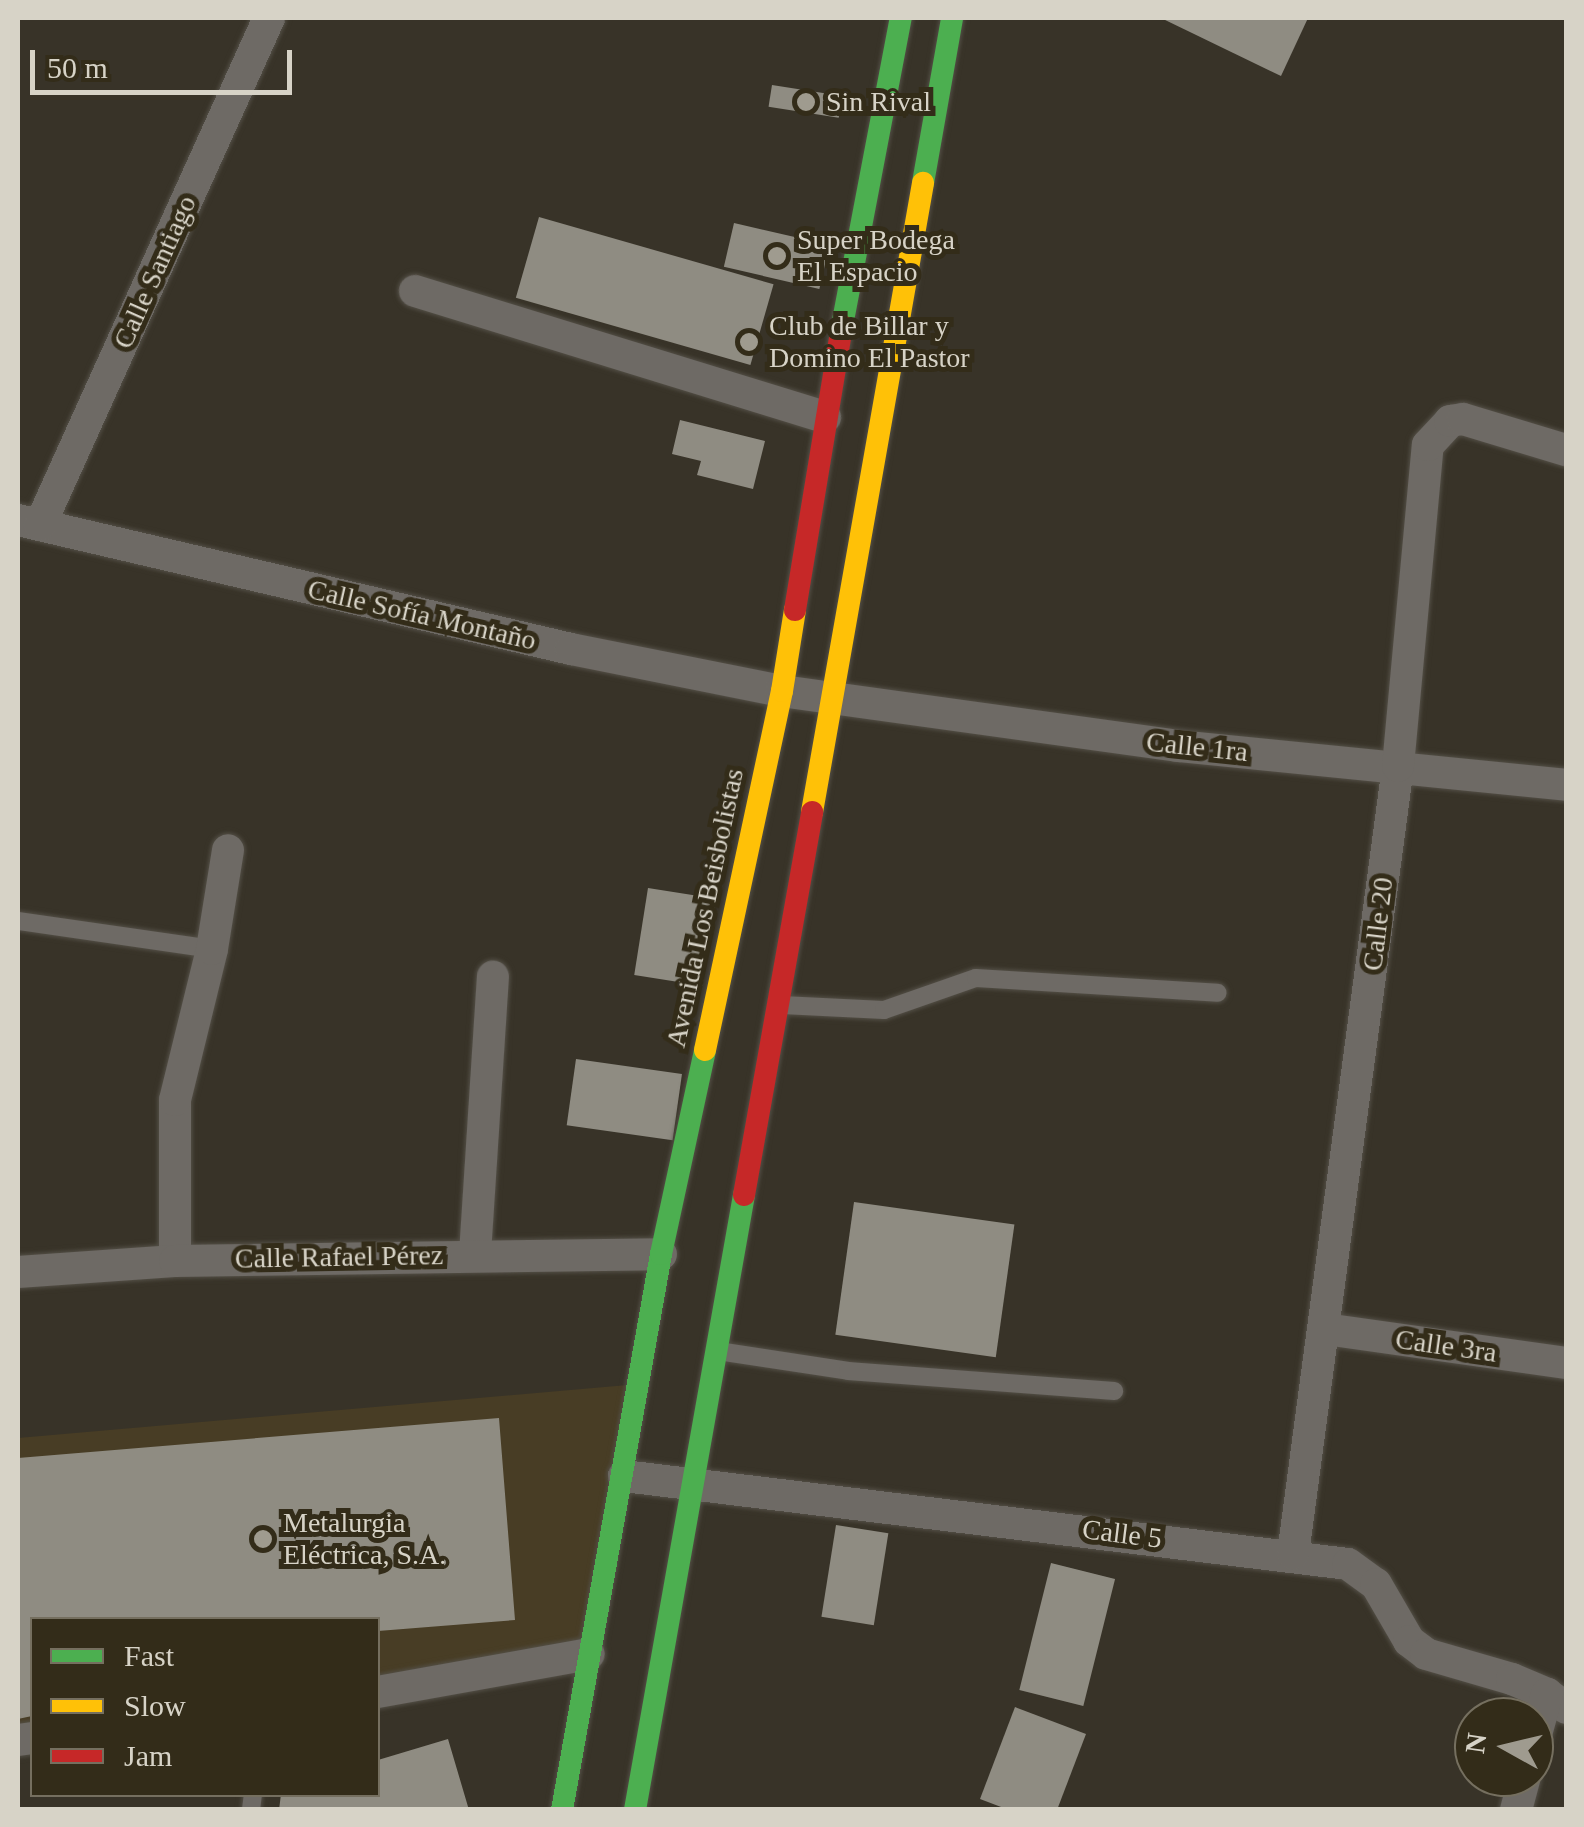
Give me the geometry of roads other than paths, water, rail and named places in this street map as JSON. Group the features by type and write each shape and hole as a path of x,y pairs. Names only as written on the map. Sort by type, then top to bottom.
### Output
{"main road":[{"name":"Avenida Los Beisbolistas","path":"562,1810 661,1254 782,691 825,417 901,18"},
{"path":"635,1810 696,1484 828,698 952,18"}],"street":[{"name":"Calle Santiago","path":"29,523 269,18"},
{"path":"416,290 825,417"},
{"name":"Calle 20","path":"1293,1554 1398,766 1428,445 1450,421 1462,419 1566,450"},
{"name":"Calle Sofía Montaño","path":"29,523 571,649 828,698"},
{"name":"Calle 1ra","path":"828,698 1178,746 1566,784"},
{"path":"175,1261 175,1100 212,949 228,850"},
{"path":"475,1254 493,977"},
{"name":"Calle Rafael Pérez","path":"18,1272 175,1261 661,1254"},
{"name":"Calle 3ra","path":"1325,1329 1566,1363"},
{"name":"Calle 5","path":"624,1476 1293,1554 1362,1571 1376,1584 1409,1641 1426,1654 1557,1701"},
{"path":"380,1692 590,1654"}],"lane":[{"path":"18,921 212,949"},
{"path":"776,1005 884,1010 976,978 1218,993"},
{"path":"718,1351 848,1371 1114,1392"}],"place":[{"name":"Sin Rival","path":"806,102"},
{"name":"Super Bodega El Espacio","path":"777,256"},
{"name":"Club de Billar y Domino El Pastor","path":"749,342"},
{"name":"Metalurgia Eléctrica, S.A.","path":"263,1539"}]}
